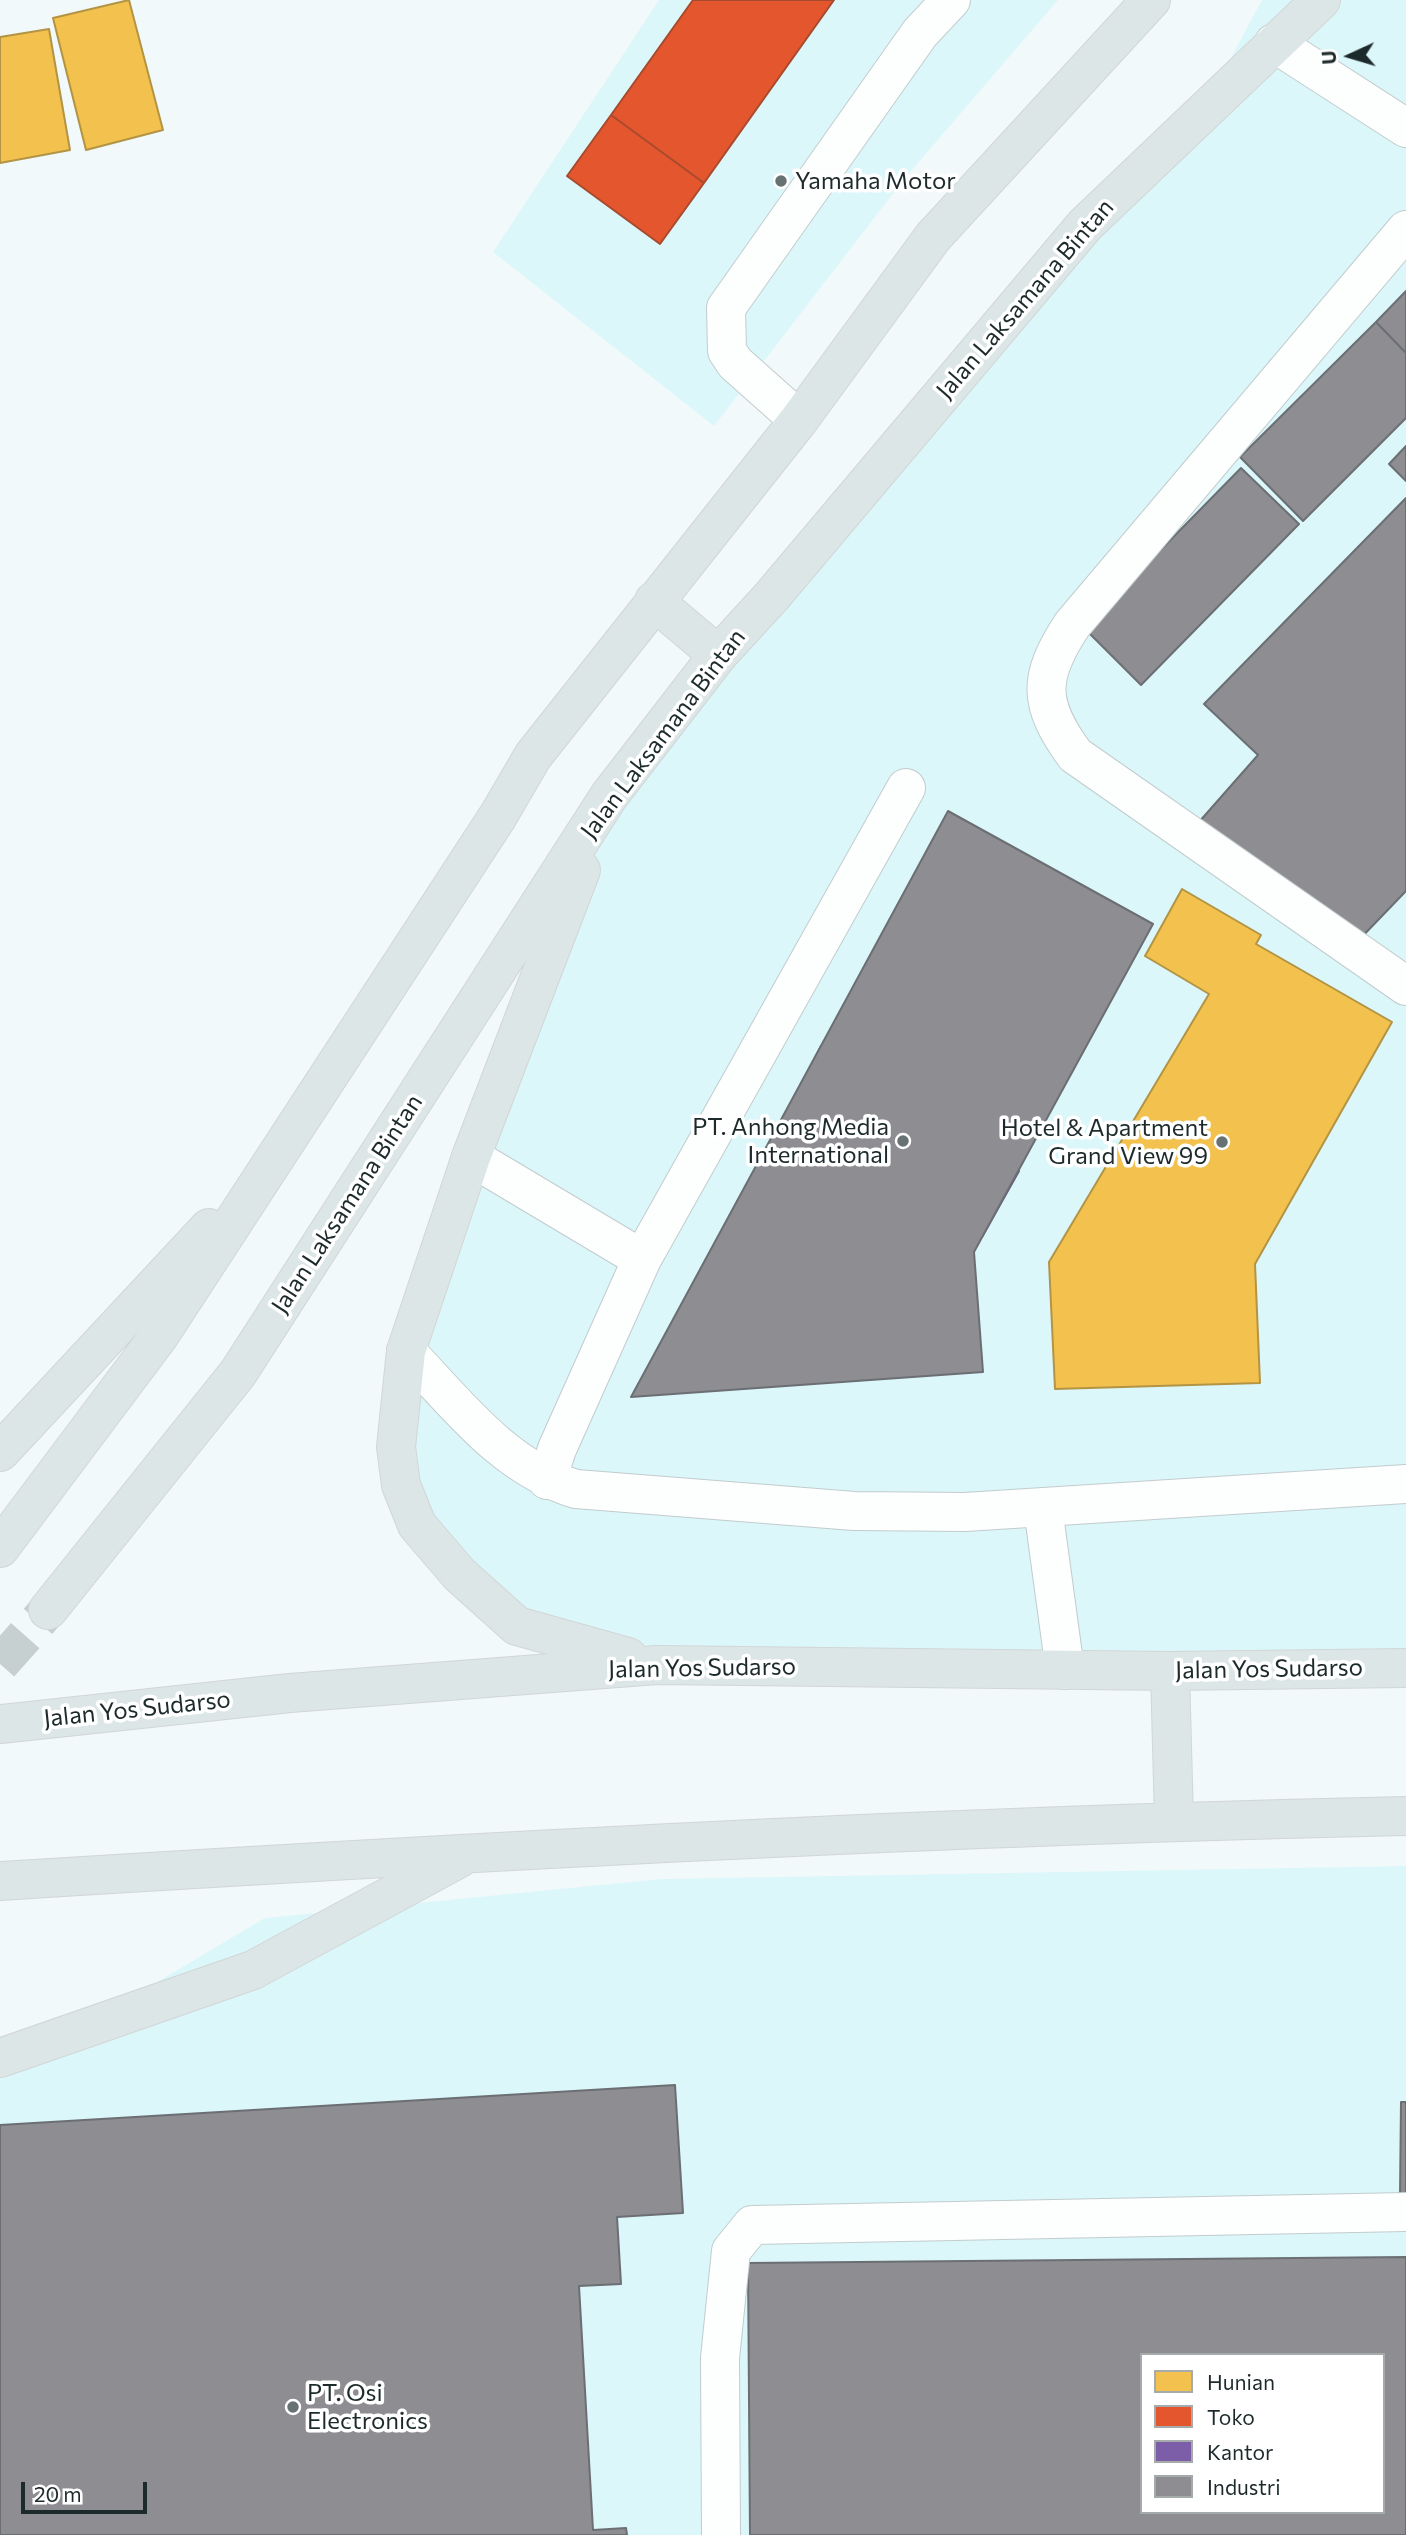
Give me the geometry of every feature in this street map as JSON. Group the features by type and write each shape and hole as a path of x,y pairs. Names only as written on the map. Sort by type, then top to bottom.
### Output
{"main road":[{"path":"0,1548 159,1336 491,828 533,756 653,601 799,420 933,237 1152,0"},
{"name":"Jalan Laksamana Bintan","path":"48,1610 238,1373 609,796 719,655 772,596 1085,225 1321,0"},
{"path":"653,601 719,655"},
{"path":"609,796 471,1157 406,1351 396,1447 401,1485 417,1525 460,1575 517,1626 657,1665"},
{"path":"0,1452 281,1151"},
{"name":"Jalan Yos Sudarso","path":"0,1724 290,1693 657,1665 1170,1671 1406,1668"},
{"path":"1170,1671 1174,1821"},
{"path":"0,1881 471,1852 1174,1821 1406,1816"},
{"path":"0,2058 253,1970 471,1852"}],"lane":[{"path":"799,420 735,363 727,351 726,308 920,33 951,0"},
{"path":"1274,43 1406,128"},
{"path":"1406,230 1072,625 1053,653 1045,679 1057,730 1075,755 1406,986"},
{"path":"547,1480 557,1449 642,1259 906,788"},
{"path":"471,1157 642,1259"},
{"path":"406,1351 491,1440 547,1480 576,1489 854,1511 1043,1508 1406,1484"},
{"path":"1043,1508 1065,1670"},
{"path":"721,2535 721,2344 731,2251 752,2225 1406,2212"}],"shaded area":[{"path":"659,0 1058,0 905,178 714,426 493,252"},
{"path":"1262,0 1406,0 1406,1661 657,1665 521,1621 420,1518 398,1443 411,1357 609,796 1218,82"},
{"path":"1406,1866 1406,2535 0,2535 0,2075 265,1918 662,1879"}],"building: Hunian":[{"path":"129,0 163,130 86,150 53,18"},
{"path":"49,29 70,150 0,163 0,37"},
{"name":"Hotel & Apartment Grand View 99","path":"1182,889 1261,935 1256,944 1392,1022 1255,1264 1260,1383 1055,1389 1049,1262 1209,994 1145,956"}],"building: Toko":[{"path":"693,0 834,0 704,183 611,115"},
{"path":"611,115 704,183 660,244 567,176"}],"building: Kantor":[{"name":"PT. Anhong Media International","path":"821,1046 1019,1171 982,1237 788,1111"}],"building: Industri":[{"path":"1406,291 1406,353 1376,322"},
{"path":"1376,322 1406,353 1406,418 1303,521 1240,457"},
{"path":"1406,446 1406,481 1389,464"},
{"path":"1241,468 1299,524 1141,685 1084,628"},
{"path":"1406,498 1406,891 1356,943 1199,822 1258,755 1204,704"},
{"path":"948,811 1153,924 974,1252 983,1372 631,1397"},
{"name":"PT. Osi Electronics","path":"675,2085 683,2213 617,2217 621,2284 579,2286 593,2530 626,2528 627,2535 0,2535 0,2125"},
{"path":"1401,2102 1406,2102 1406,2196 1400,2196"},
{"path":"1406,2257 1406,2535 750,2535 748,2263"}],"tunnel":[{"path":"0,1664 48,1610"}],"place":[{"name":"Yamaha Motor","path":"781,181"},
{"name":"PT. Anhong Media International","path":"903,1141"},
{"name":"Hotel & Apartment Grand View 99","path":"1222,1142"},
{"name":"PT. Osi Electronics","path":"293,2407"}]}
